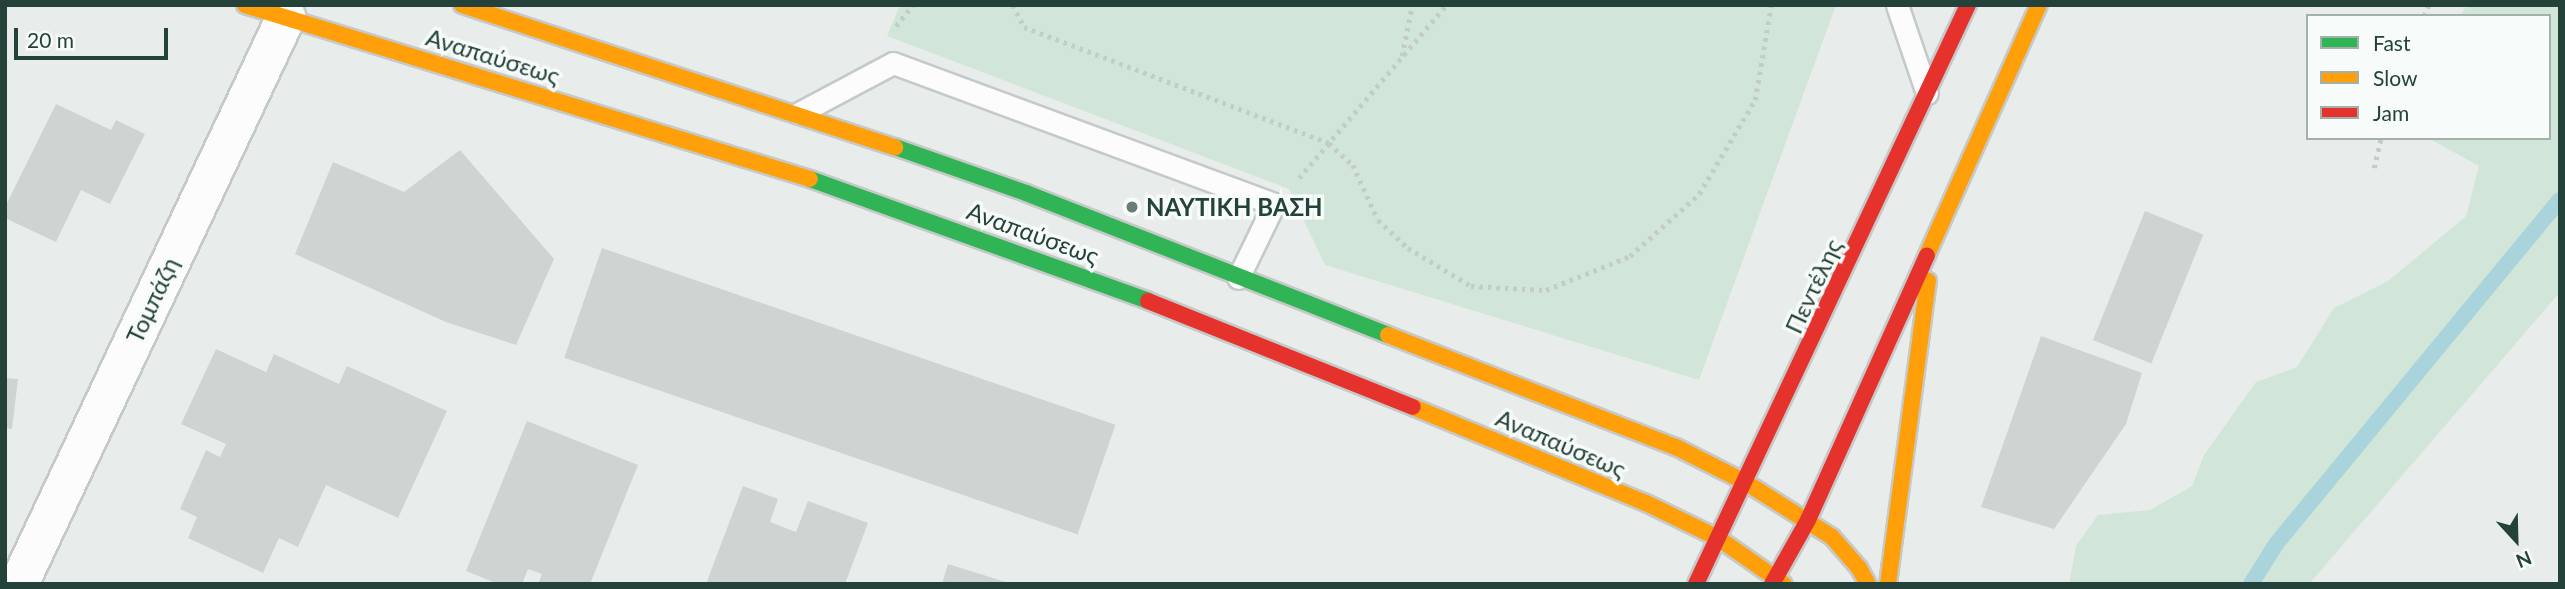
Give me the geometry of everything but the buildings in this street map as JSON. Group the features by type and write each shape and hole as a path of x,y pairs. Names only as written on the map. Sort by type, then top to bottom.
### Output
{"main road":[{"name":"Αναπαύσεως","path":"245,5 780,168 985,239 1207,322 1591,479 1718,538 1778,582"},
{"name":"Αναπαύσεως","path":"462,5 799,113 1026,193 1676,447 1745,482 1808,520 1845,550 1868,584"},
{"name":"Πεντέλης","path":"1696,584 1968,5"},
{"path":"1778,582 2039,5"},
{"path":"1888,584 1934,236"}],"street":[{"name":"Τομπάζη","path":"19,584 286,17"}],"lane":[{"path":"1897,5 1928,95"},
{"path":"799,113 892,63 1274,204 1238,278"}],"path":[{"path":"1013,5 1024,27 1329,143 1353,165 1378,220 1408,248 1471,286 1546,290 1630,256 1699,194 1755,100 1771,5"},
{"path":"1402,57 1412,5"},
{"path":"1274,204 1446,5"},
{"path":"2374,167 2381,140"}],"green space":[{"path":"900,5 1836,5 1699,380 1325,265 1289,189 887,36"},
{"path":"2467,5 2560,5 2560,292 2309,584 2069,584 2076,546 2098,515 2150,510 2192,486 2204,455 2256,382 2297,367 2334,308 2388,281 2466,216 2479,166 2432,140 2551,140 2551,14 2461,14"}],"waterway":[{"path":"2251,584 2276,544 2560,200"}],"traffic: fast":[{"path":"895,147 1026,193 1388,335"},
{"path":"810,179 1148,301"}],"traffic: slow":[{"path":"245,5 810,179"},
{"path":"462,5 895,147"},
{"path":"1927,255 2039,5"},
{"path":"1888,584 1928,281"},
{"path":"1388,335 1676,447 1745,482 1832,537 1859,568 1868,584"},
{"path":"1413,407 1646,503 1718,538 1784,584"}],"traffic: jam":[{"path":"1696,584 1968,5"},
{"path":"1772,584 1808,520 1927,255"},
{"path":"1148,301 1413,407"}],"place":[{"name":"ΝΑΥΤΙΚΗ ΒΑΣΗ","path":"1132,207"}]}
